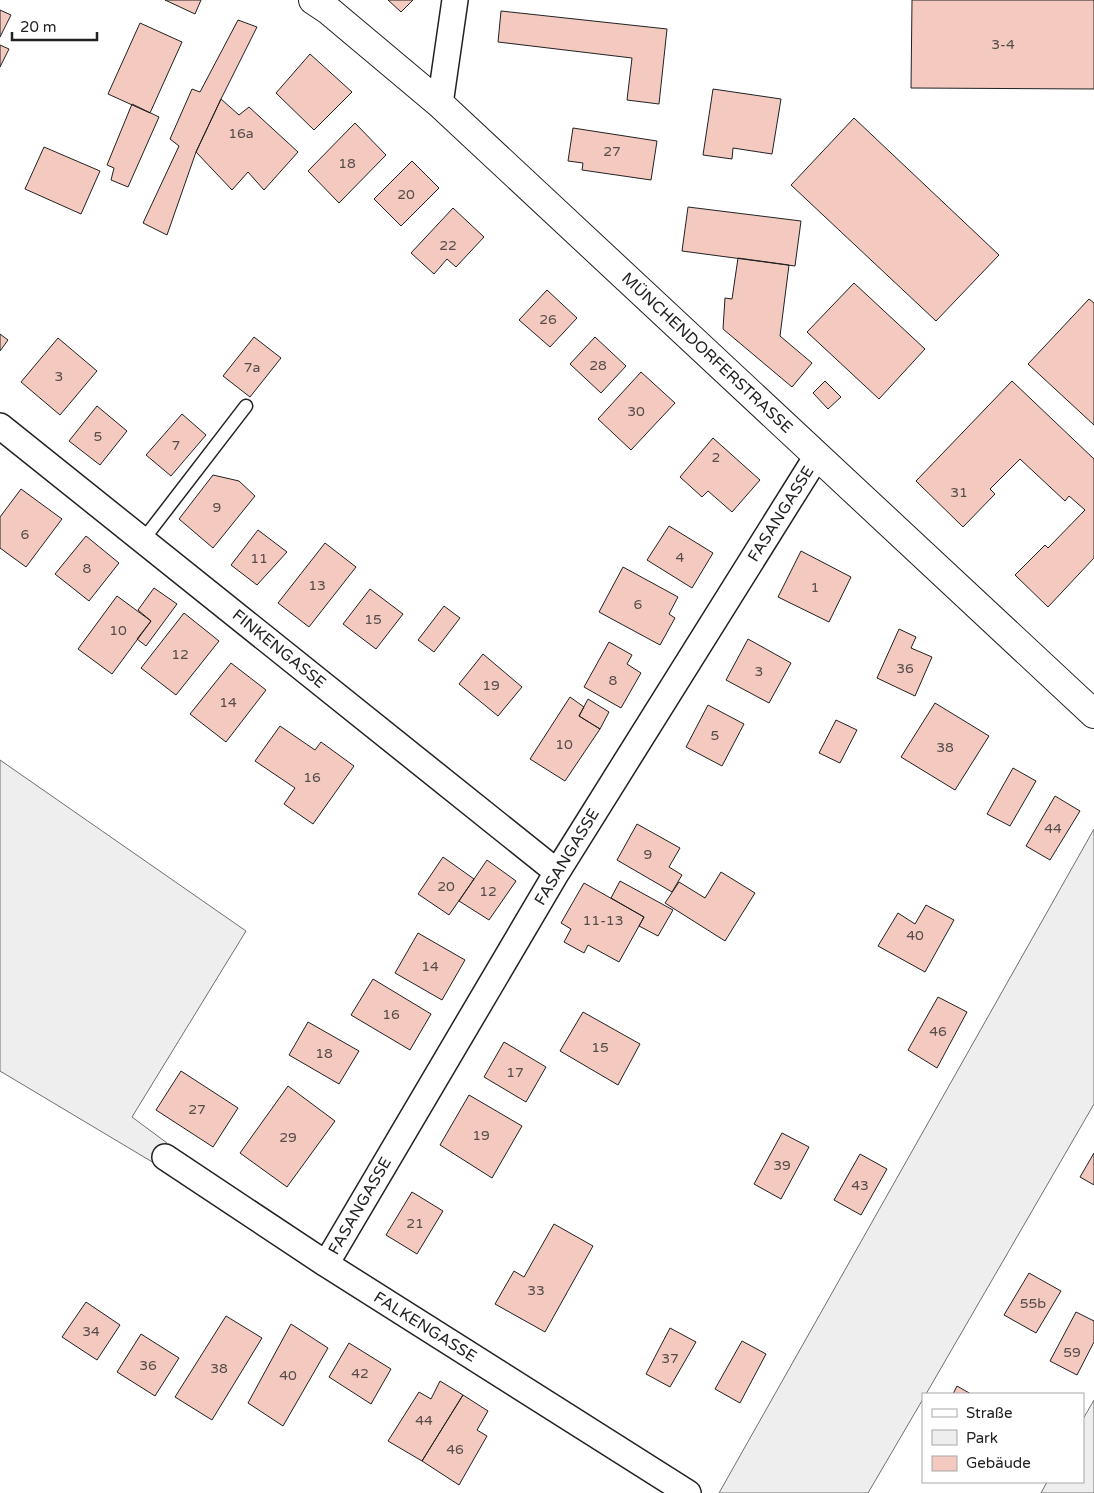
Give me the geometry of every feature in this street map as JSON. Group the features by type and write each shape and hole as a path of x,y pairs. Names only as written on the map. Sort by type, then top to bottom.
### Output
{"street":[{"name":"MÜNCHENDORFERSTRASSE","path":"313,0 328,10 440,104 1094,714"},
{"path":"440,104 455,0"},
{"name":"FINKENGASSE","path":"0,426 557,872"},
{"name":"FASANGASSE","path":"326,1264 557,872 817,456"},
{"name":"FALKENGASSE","path":"165,1158 326,1264 688,1493"}],"lane":[{"path":"143,540 246,406"}],"green space":[{"path":"0,760 246,931 132,1117 167,1143 154,1163 0,1071"},
{"path":"1094,829 1094,1104 927,1393 922,1393 922,1401 868,1493 719,1493"},
{"path":"1094,1400 1094,1493 1041,1493 1046,1483 1084,1483 1084,1417"}],"building":[{"path":"165,0 201,0 195,14"},
{"path":"388,0 413,0 401,12"},
{"path":"912,0 1094,0 1094,89 911,88"},
{"path":"0,10 11,15 0,37"},
{"path":"501,11 667,29 659,104 627,100 632,58 498,42"},
{"path":"238,20 257,27 196,152 167,235 143,223 179,146 170,139 192,89 200,92"},
{"path":"140,23 182,42 150,113 108,94"},
{"path":"0,45 9,49 0,67"},
{"path":"310,54 352,92 314,130 276,93"},
{"path":"713,89 781,99 772,154 733,148 732,159 703,155"},
{"path":"221,99 239,115 249,107 298,152 264,190 248,172 232,190 196,152"},
{"path":"132,104 159,117 128,187 111,180 114,168 107,165"},
{"path":"854,118 999,255 936,321 791,185"},
{"path":"355,123 386,155 339,203 308,171"},
{"path":"573,128 657,141 651,180 582,170 583,163 568,161"},
{"path":"44,147 100,171 81,214 25,189"},
{"path":"412,161 439,188 401,226 374,199"},
{"path":"688,207 801,221 795,266 682,251"},
{"path":"453,208 484,237 456,267 447,259 434,274 411,253"},
{"path":"738,258 789,265 780,336 812,363 792,387 723,329 725,298 732,299"},
{"path":"854,283 925,349 879,399 807,332"},
{"path":"547,290 577,318 550,347 519,320"},
{"path":"1089,299 1094,303 1094,425 1028,364"},
{"path":"0,334 8,340 0,351"},
{"path":"254,337 281,358 250,397 223,376"},
{"path":"595,337 626,366 601,393 570,364"},
{"path":"58,338 97,371 60,415 21,382"},
{"path":"641,372 675,403 631,450 598,419"},
{"path":"825,381 841,397 828,409 813,393"},
{"path":"1012,381 1094,459 1094,558 1048,607 1015,575 1045,545 1048,548 1085,510 1069,496 1065,501 1020,459 990,489 995,494 963,527 916,481"},
{"path":"97,406 127,431 100,465 69,441"},
{"path":"182,414 206,435 171,476 146,455"},
{"path":"713,438 760,480 732,512 708,491 702,497 680,477"},
{"path":"213,475 239,481 255,496 213,548 179,519"},
{"path":"21,489 62,519 26,567 0,548 0,517"},
{"path":"669,526 713,553 692,588 647,560"},
{"path":"258,530 287,552 257,585 231,565"},
{"path":"86,536 119,563 89,601 55,574"},
{"path":"325,543 356,567 309,627 278,603"},
{"path":"801,551 851,577 829,622 778,597"},
{"path":"623,567 678,597 669,614 675,618 660,645 599,612"},
{"path":"154,588 177,604 146,646 137,639 151,621 138,610"},
{"path":"370,589 403,614 376,649 343,624"},
{"path":"117,596 151,621 112,674 78,649"},
{"path":"444,606 460,618 434,652 418,640"},
{"path":"184,613 219,641 176,695 141,668"},
{"path":"899,629 916,637 911,648 932,657 915,696 877,678"},
{"path":"748,639 791,663 769,703 726,680"},
{"path":"609,642 632,655 627,664 641,673 621,708 584,687"},
{"path":"483,654 522,687 498,716 459,684"},
{"path":"231,663 266,690 226,742 190,714"},
{"path":"570,697 584,707 579,716 600,729 565,781 530,759"},
{"path":"588,699 609,712 600,729 579,716"},
{"path":"935,703 989,736 955,790 901,757"},
{"path":"708,705 744,724 722,766 686,747"},
{"path":"836,720 857,730 840,763 819,753"},
{"path":"280,726 315,750 321,742 354,766 313,824 284,804 295,788 255,761"},
{"path":"1013,768 1036,781 1010,826 987,814"},
{"path":"1055,796 1080,811 1050,860 1026,846"},
{"path":"637,824 680,848 669,867 682,875 672,892 617,860"},
{"path":"443,857 474,879 449,915 418,894"},
{"path":"487,860 516,881 489,920 459,901"},
{"path":"721,872 755,893 725,941 665,903 679,882 705,898"},
{"path":"620,881 673,910 658,936 639,926 644,917 611,898"},
{"path":"584,883 644,917 619,962 588,945 584,953 564,942 571,929 561,923"},
{"path":"926,905 954,920 925,972 878,946 898,913 915,924"},
{"path":"418,933 465,960 442,1000 395,973"},
{"path":"373,979 431,1014 410,1050 351,1015"},
{"path":"938,997 967,1012 937,1068 908,1050"},
{"path":"583,1012 640,1044 618,1085 560,1051"},
{"path":"308,1022 359,1051 339,1084 289,1055"},
{"path":"504,1042 546,1067 526,1102 484,1077"},
{"path":"181,1071 238,1108 213,1147 156,1110"},
{"path":"288,1086 335,1121 287,1187 240,1153"},
{"path":"469,1095 522,1126 492,1178 440,1145"},
{"path":"782,1133 809,1147 781,1199 754,1184"},
{"path":"1094,1153 1094,1185 1080,1177"},
{"path":"860,1154 887,1169 861,1215 834,1200"},
{"path":"412,1192 443,1211 417,1254 386,1235"},
{"path":"554,1224 593,1246 545,1332 495,1304 514,1271 524,1277"},
{"path":"1029,1273 1061,1291 1036,1333 1004,1315"},
{"path":"86,1302 120,1325 97,1360 62,1337"},
{"path":"1076,1312 1094,1321 1094,1342 1077,1375 1050,1361"},
{"path":"226,1316 262,1338 212,1420 175,1397"},
{"path":"291,1324 328,1348 283,1426 248,1403"},
{"path":"670,1328 696,1342 670,1387 646,1374"},
{"path":"141,1334 179,1358 155,1396 117,1372"},
{"path":"742,1341 766,1354 740,1403 715,1389"},
{"path":"349,1343 391,1369 371,1404 329,1377"},
{"path":"440,1381 463,1395 422,1461 388,1441 419,1392 431,1399"},
{"path":"957,1386 969,1393 954,1393"},
{"path":"463,1395 488,1411 477,1430 487,1436 459,1485 422,1461"}]}
